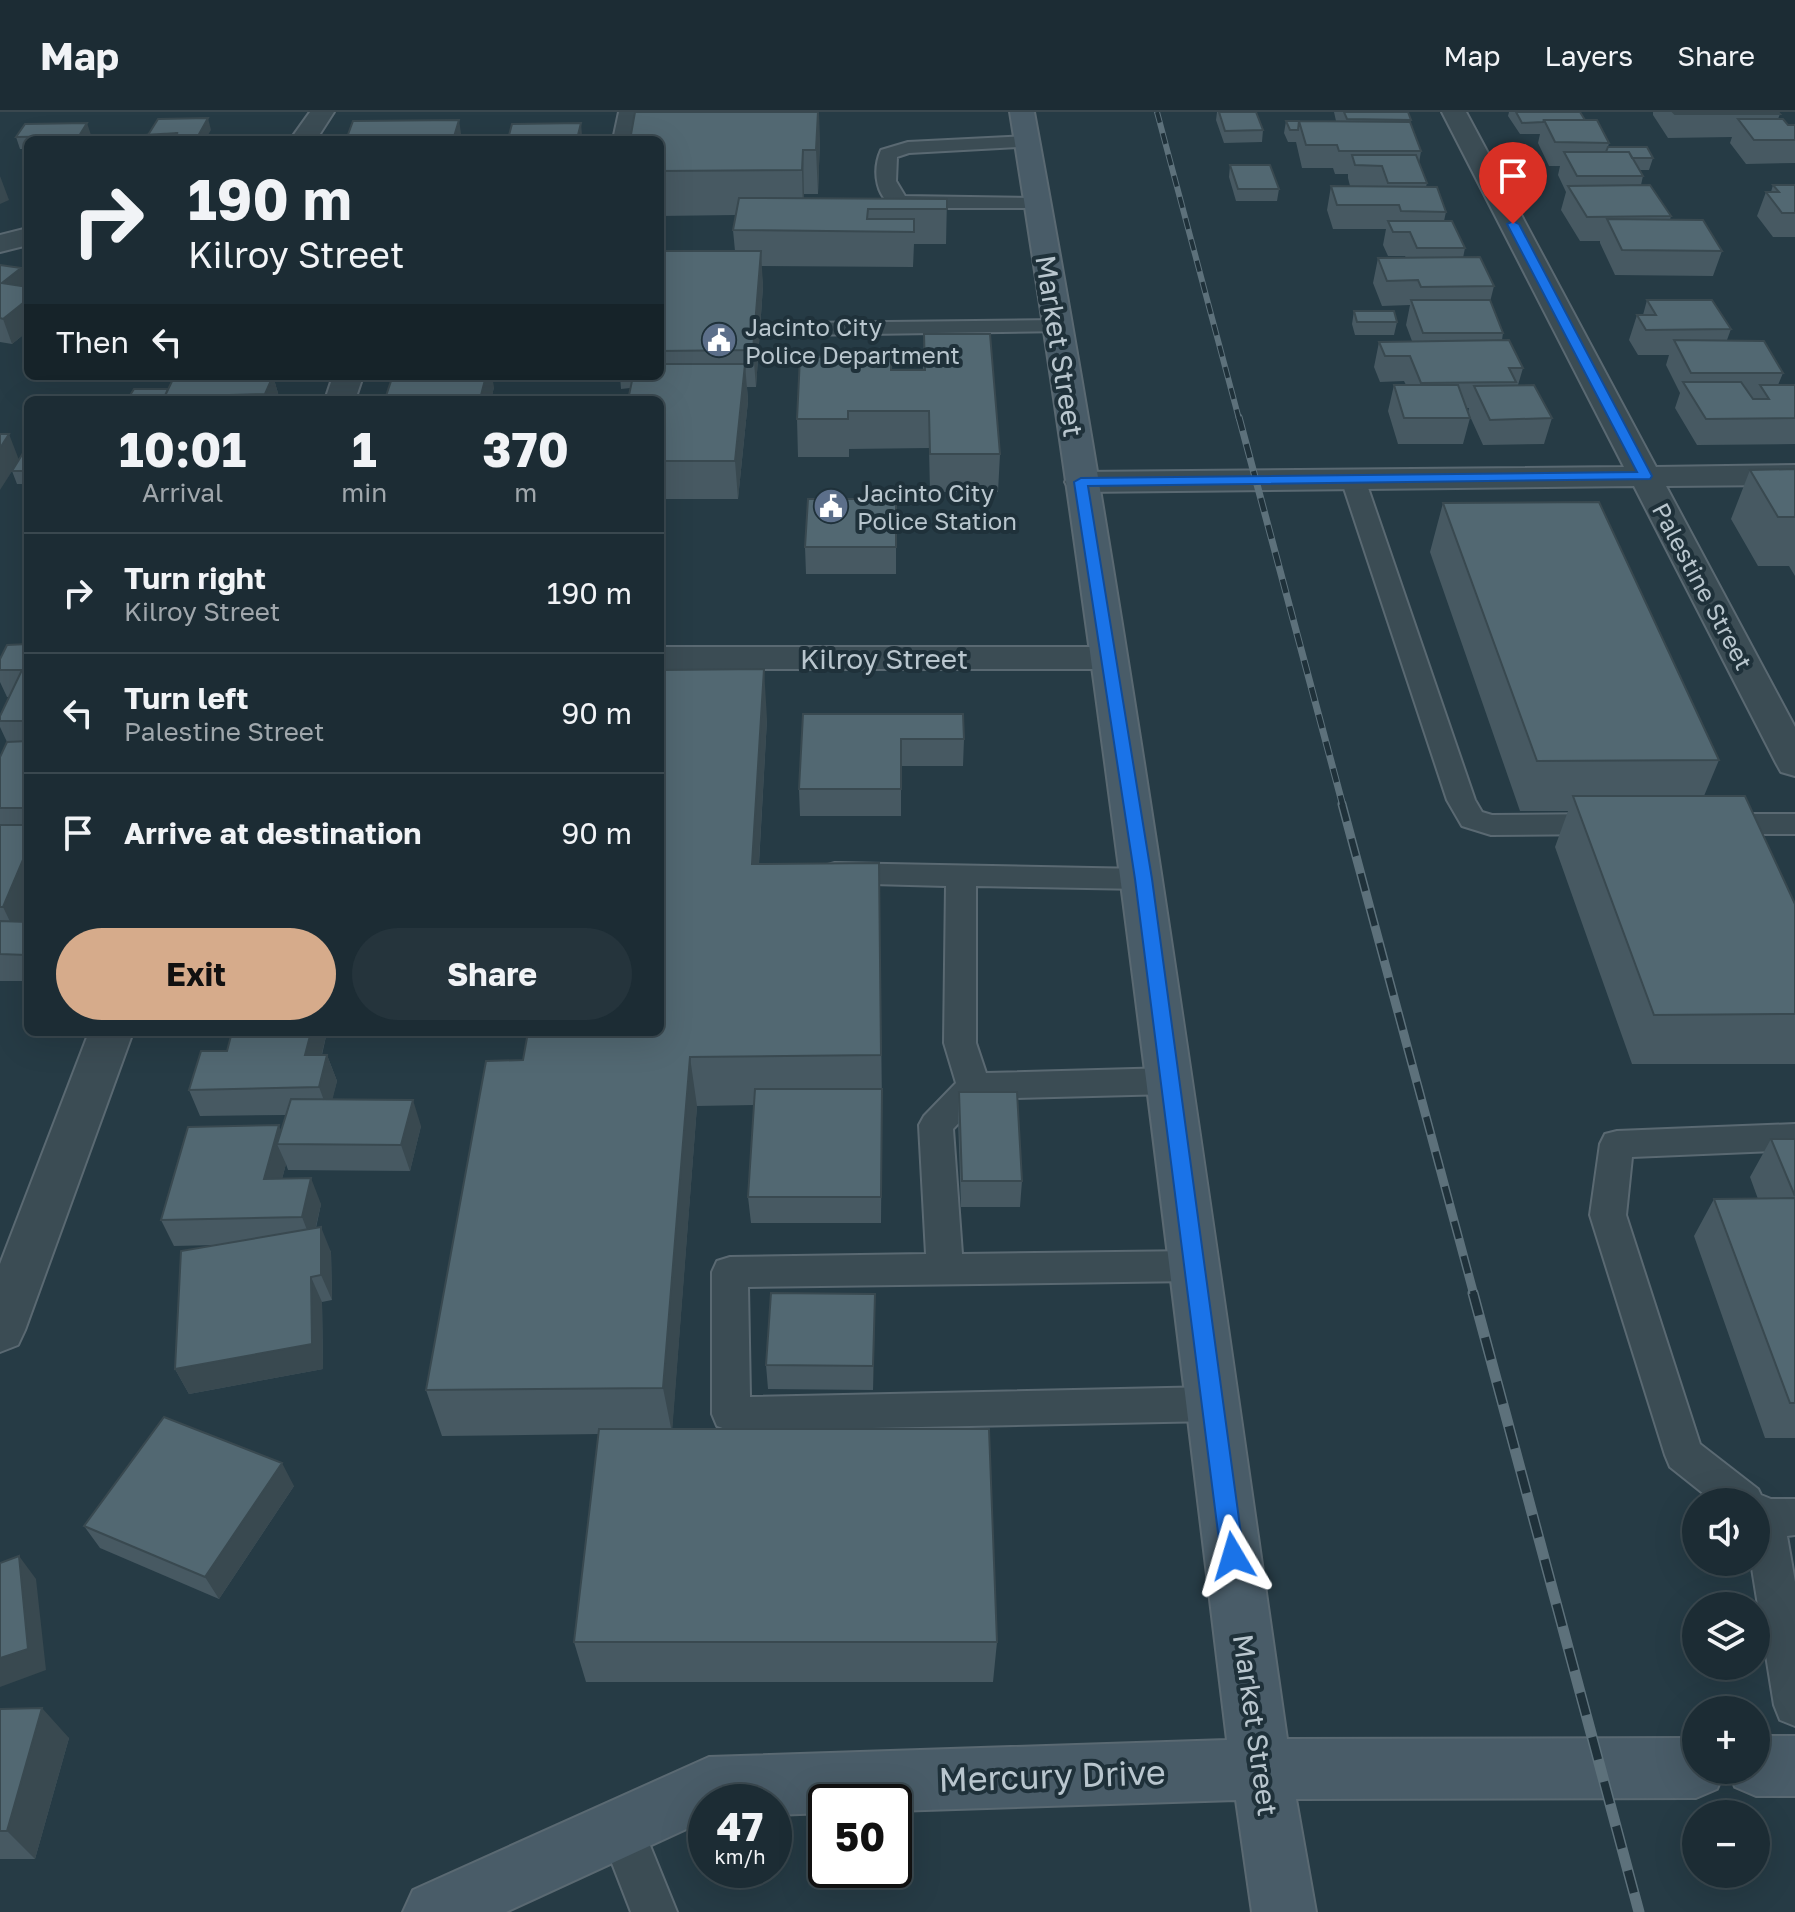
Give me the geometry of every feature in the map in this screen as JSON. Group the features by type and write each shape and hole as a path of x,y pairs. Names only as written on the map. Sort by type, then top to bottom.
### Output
{"main road":[{"name":"Market Street","path":"1024,127 1059,326 1143,879 1261,1769 1284,1912"},
{"path":"1770,1766 1795,1766"},
{"name":"Mercury Drive","path":"435,1912 709,1787 1261,1769 1682,1768"}],"street":[{"path":"306,136 322,112"},
{"name":"Palestine Street","path":"1454,112 1795,763"},
{"path":"0,244 24,237"},
{"path":"1081,482 1795,475"},
{"name":"Kilroy Street","path":"664,658 1108,658"},
{"path":"0,1330 110,1036"}],"lane":[{"path":"623,136 628,112"},
{"path":"1024,127 888,154 884,180 891,195 900,202 1038,204"},
{"path":"801,329 1059,326"},
{"path":"1353,479 1461,800 1472,819 1491,825 1635,824"},
{"path":"1683,824 1795,824"},
{"path":"817,873 1143,879"},
{"path":"961,875 960,1043 974,1086"},
{"path":"945,1269 936,1125 974,1086 1170,1081"},
{"path":"1731,1488 1684,1455 1608,1215 1617,1144 1795,1137"},
{"path":"1195,1266 730,1272 731,1414 1213,1404"},
{"path":"1770,1544 1795,1705"},
{"path":"620,1827 654,1912"}],"building":[{"path":"635,112 818,112 816,150 803,150 802,170 664,171 664,136 631,136"},
{"path":"1219,112 1256,112 1263,130 1225,131"},
{"path":"1344,112 1408,112 1411,120 1347,119"},
{"path":"1516,112 1580,112 1585,120 1522,123"},
{"path":"1673,112 1778,112 1780,114 1675,114"},
{"path":"208,118 198,136 178,136 177,133 148,135 158,119"},
{"path":"1738,119 1783,119 1788,125 1795,125 1795,140 1754,140"},
{"path":"459,120 454,136 347,136 353,121"},
{"path":"1544,120 1597,120 1609,143 1555,142"},
{"path":"1286,121 1299,121 1298,130 1290,130"},
{"path":"1299,121 1410,122 1421,151 1339,151 1337,145 1306,145"},
{"path":"87,123 79,136 16,137 25,124"},
{"path":"581,123 578,136 509,136 512,124"},
{"path":"177,133 176,136 144,135"},
{"path":"1608,147 1647,147 1653,158 1632,158 1629,152 1606,152"},
{"path":"1564,152 1629,152 1643,176 1577,176"},
{"path":"1352,155 1416,155 1427,183 1388,183 1382,166 1355,165"},
{"path":"1230,165 1270,165 1279,189 1238,189"},
{"path":"1650,185 1671,216 1587,217 1568,186"},
{"path":"1773,185 1795,185 1795,213 1782,213 1766,192 1779,192"},
{"path":"1331,186 1437,187 1446,212 1401,211 1399,205 1337,205"},
{"path":"739,198 947,199 947,209 868,209 867,219 914,219 914,232 733,230"},
{"path":"1607,219 1703,220 1722,251 1622,250"},
{"path":"1388,221 1452,221 1465,248 1417,248 1410,232 1393,232"},
{"path":"664,251 761,251 753,350 664,351"},
{"path":"1480,257 1494,286 1421,287 1418,280 1387,281 1378,258"},
{"path":"0,265 21,268 2,283 24,286 24,302 3,319 0,318"},
{"path":"1411,300 1490,300 1503,333 1423,333"},
{"path":"1647,300 1712,300 1731,329 1646,330 1637,315 1656,315"},
{"path":"1354,311 1394,311 1397,322 1357,322"},
{"path":"924,334 990,334 1000,454 930,454 929,411 848,411 848,419 797,419 800,357 891,356 891,370 925,370"},
{"path":"1509,340 1523,368 1509,368 1516,382 1421,383 1410,356 1385,356 1379,342"},
{"path":"1674,340 1764,341 1783,373 1691,373"},
{"path":"664,364 745,364 735,461 664,461 664,396 629,396 632,380 664,380"},
{"path":"173,380 271,380 265,394 165,396"},
{"path":"391,380 485,380 481,396 386,396"},
{"path":"1683,382 1741,382 1753,399 1769,399 1760,385 1795,385 1795,418 1706,419"},
{"path":"1394,385 1458,385 1470,418 1404,418"},
{"path":"1534,385 1552,418 1490,420 1474,386"},
{"path":"134,389 168,389 165,396 130,396"},
{"path":"0,434 9,434 0,448"},
{"path":"24,452 24,471 12,471"},
{"path":"1795,469 1795,517 1778,517 1750,470"},
{"path":"808,499 896,499 896,547 805,547"},
{"path":"1599,502 1719,760 1537,761 1443,503"},
{"path":"24,644 24,721 0,721 22,670 0,670 0,659 7,645"},
{"path":"764,669 752,864 879,863 881,1055 690,1057 663,1388 426,1390 486,1061 523,1060 527,1036 664,1036 664,670"},
{"path":"803,714 963,714 964,739 901,739 901,789 799,789"},
{"path":"24,741 24,808 0,808 0,757 7,742"},
{"path":"1573,796 1745,796 1795,904 1795,1014 1654,1015"},
{"path":"0,825 24,825 24,857 3,907 0,907"},
{"path":"0,921 24,922 24,955 0,954"},
{"path":"231,1036 310,1036 305,1055 327,1055 319,1087 189,1090 201,1051 227,1051"},
{"path":"755,1089 882,1089 881,1197 748,1197"},
{"path":"959,1092 1017,1092 1022,1181 962,1181"},
{"path":"291,1099 413,1100 401,1145 277,1144"},
{"path":"279,1125 264,1179 311,1178 302,1217 161,1220 188,1127"},
{"path":"1771,1139 1795,1139 1795,1196"},
{"path":"1795,1198 1795,1403 1790,1403 1714,1199"},
{"path":"321,1227 321,1275 311,1277 312,1344 175,1369 181,1251"},
{"path":"771,1293 875,1294 873,1366 766,1365"},
{"path":"164,1417 282,1463 205,1577 84,1526"},
{"path":"599,1429 989,1429 997,1642 574,1642"},
{"path":"19,1556 28,1649 0,1658 0,1563"},
{"path":"42,1708 7,1831 0,1831 0,1709"}],"railway":[{"path":"1157,112 1239,419"},
{"path":"1239,417 1343,806"},
{"path":"1342,804 1474,1295"},
{"path":"1473,1293 1639,1912"}],"place":[{"name":"Jacinto City Police Department","path":"719,340"},
{"name":"Jacinto City Police Station","path":"831,506"}],"route":[{"path":"1233,1556 1143,879 1081,482 1645,476 1513,224"}]}
